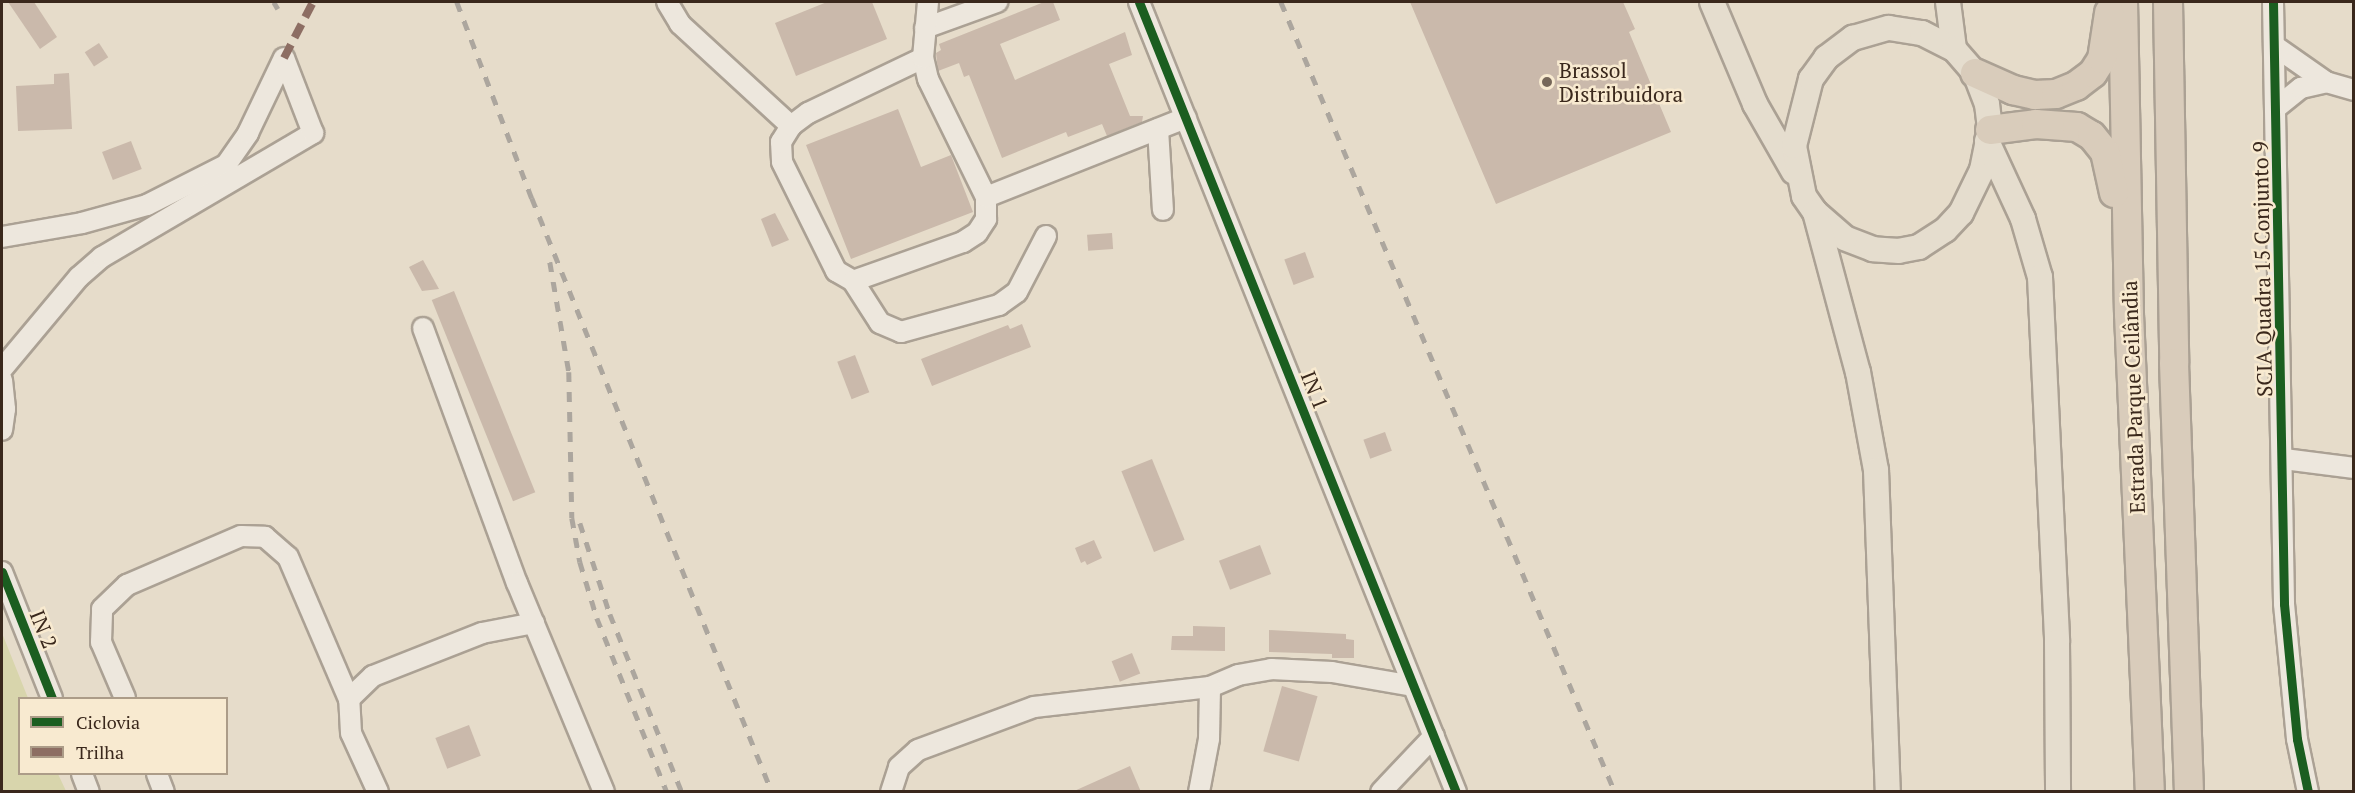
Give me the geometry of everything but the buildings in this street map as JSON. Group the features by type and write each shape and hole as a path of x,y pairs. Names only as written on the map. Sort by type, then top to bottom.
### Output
{"highway":[{"path":"1975,73 2013,90 2035,95 2056,94 2076,86 2093,73 2102,59 2110,2"},
{"name":"Estrada Parque Ceilândia","path":"2123,2 2129,314 2150,792"},
{"name":"Estrada Parque Ceilândia","path":"2168,2 2174,363 2189,792"},
{"path":"1989,136 2036,124 2077,127 2092,136 2105,152 2111,170 2129,314"}],"main road":[{"path":"1712,2 1755,104 1815,212 1858,372 1876,470 1888,792"},
{"path":"1948,2 1954,48"},
{"path":"1799,181 1794,146 1799,117 1811,79 1826,58 1853,39 1889,28 1922,33 1954,48 1975,73 1987,104 1989,136 1982,171 1967,204 1945,230 1919,247 1873,249 1845,238 1815,212"},
{"path":"1989,136 2023,219 2040,277 2056,642 2058,792"}],"street":[{"path":"667,2 680,24 791,126"},
{"path":"853,281 977,233 986,219 986,197 928,79 923,58 928,2"},
{"path":"925,28 997,2"},
{"name":"IN 1","path":"1139,2 1456,792"},
{"name":"SCIA Quadra 15 Conjunto 9","path":"2273,2 2277,77 2284,459 2284,604 2297,739 2308,792"},
{"path":"2276,47 2326,82 2354,90"},
{"path":"2,237 82,224 147,205 226,165 248,133 284,58 313,133 102,256 79,278 2,369"},
{"path":"923,58 808,113 791,126 782,142 782,162 836,272 853,281 880,323 901,332 999,306 1017,292 1034,254 1046,236"},
{"path":"2276,108 2301,88 2326,82"},
{"path":"986,197 1186,118"},
{"path":"1158,129 1163,210"},
{"path":"423,328 534,623 604,792"},
{"path":"2,380 5,409 2,430"},
{"path":"2284,459 2354,468"},
{"path":"124,697 101,642 102,609 127,585 241,536 265,537 288,557 349,699 351,733 378,792"},
{"name":"IN 2","path":"2,572 51,697"},
{"path":"349,699 373,676 482,633 534,623"},
{"path":"891,792 899,767 918,750 1034,707 1210,687 1238,675 1271,669 1332,672 1413,686"},
{"path":"1199,792 1209,739 1210,687"},
{"path":"1381,792 1434,736"},
{"path":"82,775 89,792"},
{"path":"156,775 164,792"}],"shaded area":[{"path":"2,633 28,697 18,697 18,775 58,775 66,791 2,791"}],"railway":[{"path":"274,2 278,9"},
{"path":"457,2 532,198 772,792"},
{"path":"1281,2 1615,792"},
{"path":"550,262 569,372 572,518 580,562 597,618 667,792"},
{"path":"580,523 610,614 682,792"}],"marked path":[{"path":"284,58 313,2"}],"cycle path":[{"path":"1139,2 1456,792"},
{"path":"2273,2 2284,604 2297,739 2308,792"},
{"path":"2,572 52,697"}],"place":[{"name":"Brassol Distribuidora","path":"1547,82"}]}
